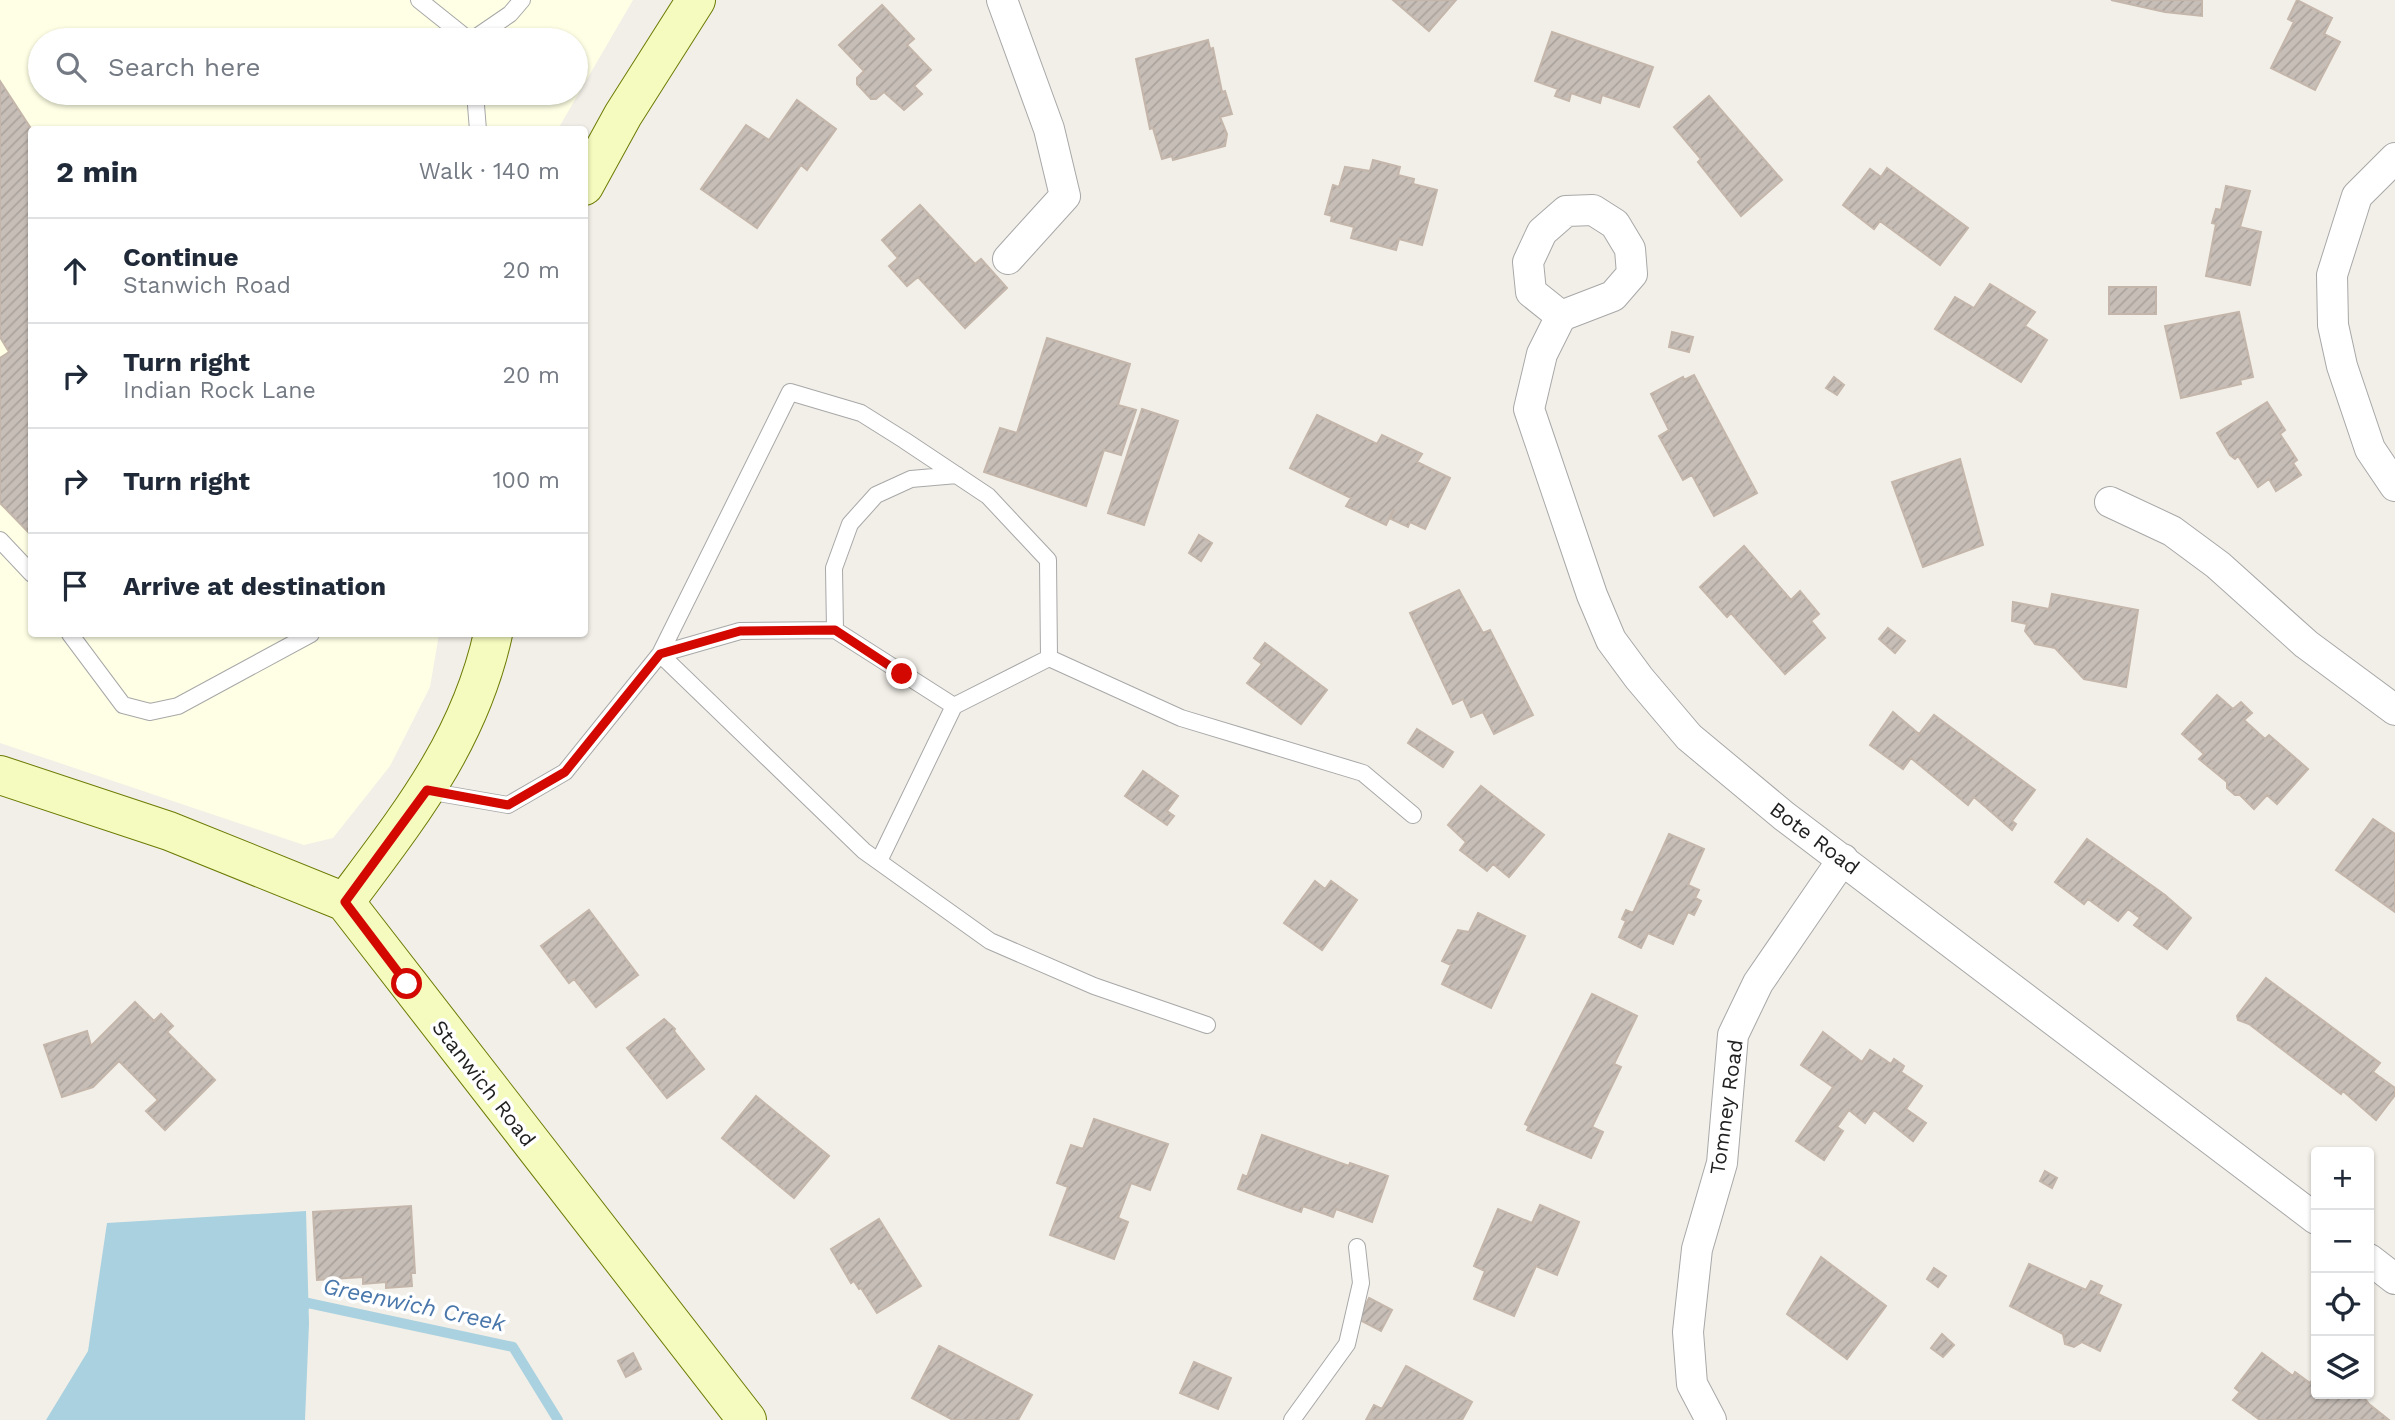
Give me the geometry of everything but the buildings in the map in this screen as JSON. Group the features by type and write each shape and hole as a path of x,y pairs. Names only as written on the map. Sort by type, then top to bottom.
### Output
{"street":[{"path":"588,179 696,0"},
{"path":"1002,0 1049,129 1065,195 1008,259"},
{"path":"2395,158 2357,196 2332,275 2333,325 2342,366 2370,449 2395,486"},
{"name":"Bote Road","path":"1561,316 1542,354 1529,409 1592,594 1611,640 1639,678 1689,737 1843,859 2311,1215"},
{"path":"2110,502 2172,531 2218,565 2306,644 2395,710"},
{"path":"0,775 169,831 345,902 427,790 450,753 488,655 492,637"},
{"name":"Tomney Road","path":"1711,1420 1692,1384 1688,1332 1697,1249 1721,1163 1733,1035 1758,984 1843,859"},
{"name":"Stanwich Road","path":"345,902 747,1420"},
{"path":"2374,1263 2395,1279"}],"lane":[{"path":"419,0 455,28"},
{"path":"489,28 510,14 522,0"},
{"path":"476,105 478,126"},
{"path":"427,790 508,805 565,772 660,654 790,392 862,414 988,496 1048,560 1049,658"},
{"path":"835,630 834,568 850,524 876,495 911,479 957,475"},
{"path":"0,540 28,570"},
{"path":"660,654 740,631 835,630 954,706"},
{"path":"72,637 123,705 150,712 178,706 305,637"},
{"path":"660,654 757,751 878,861 990,941 1094,986 1207,1024"},
{"path":"878,861 954,706 1049,658"},
{"path":"1049,658 1181,718 1363,774 1413,815"},
{"path":"1292,1420 1347,1344 1361,1283 1357,1247"}],"shaded area":[{"path":"0,0 633,0 588,77 588,28 28,28 28,105 572,105 560,126 28,126 28,637 438,637 430,687 390,766 333,838 304,845 0,743"}],"water":[{"path":"306,1211 309,1324 305,1420 46,1420 88,1351 107,1223"}],"waterway":[{"name":"Greenwich Creek","path":"298,1311 308,1303 513,1347 558,1420"}],"route":[{"path":"407,984 345,902 427,790 508,805 565,772 660,654 740,631 835,630 902,674"}]}
